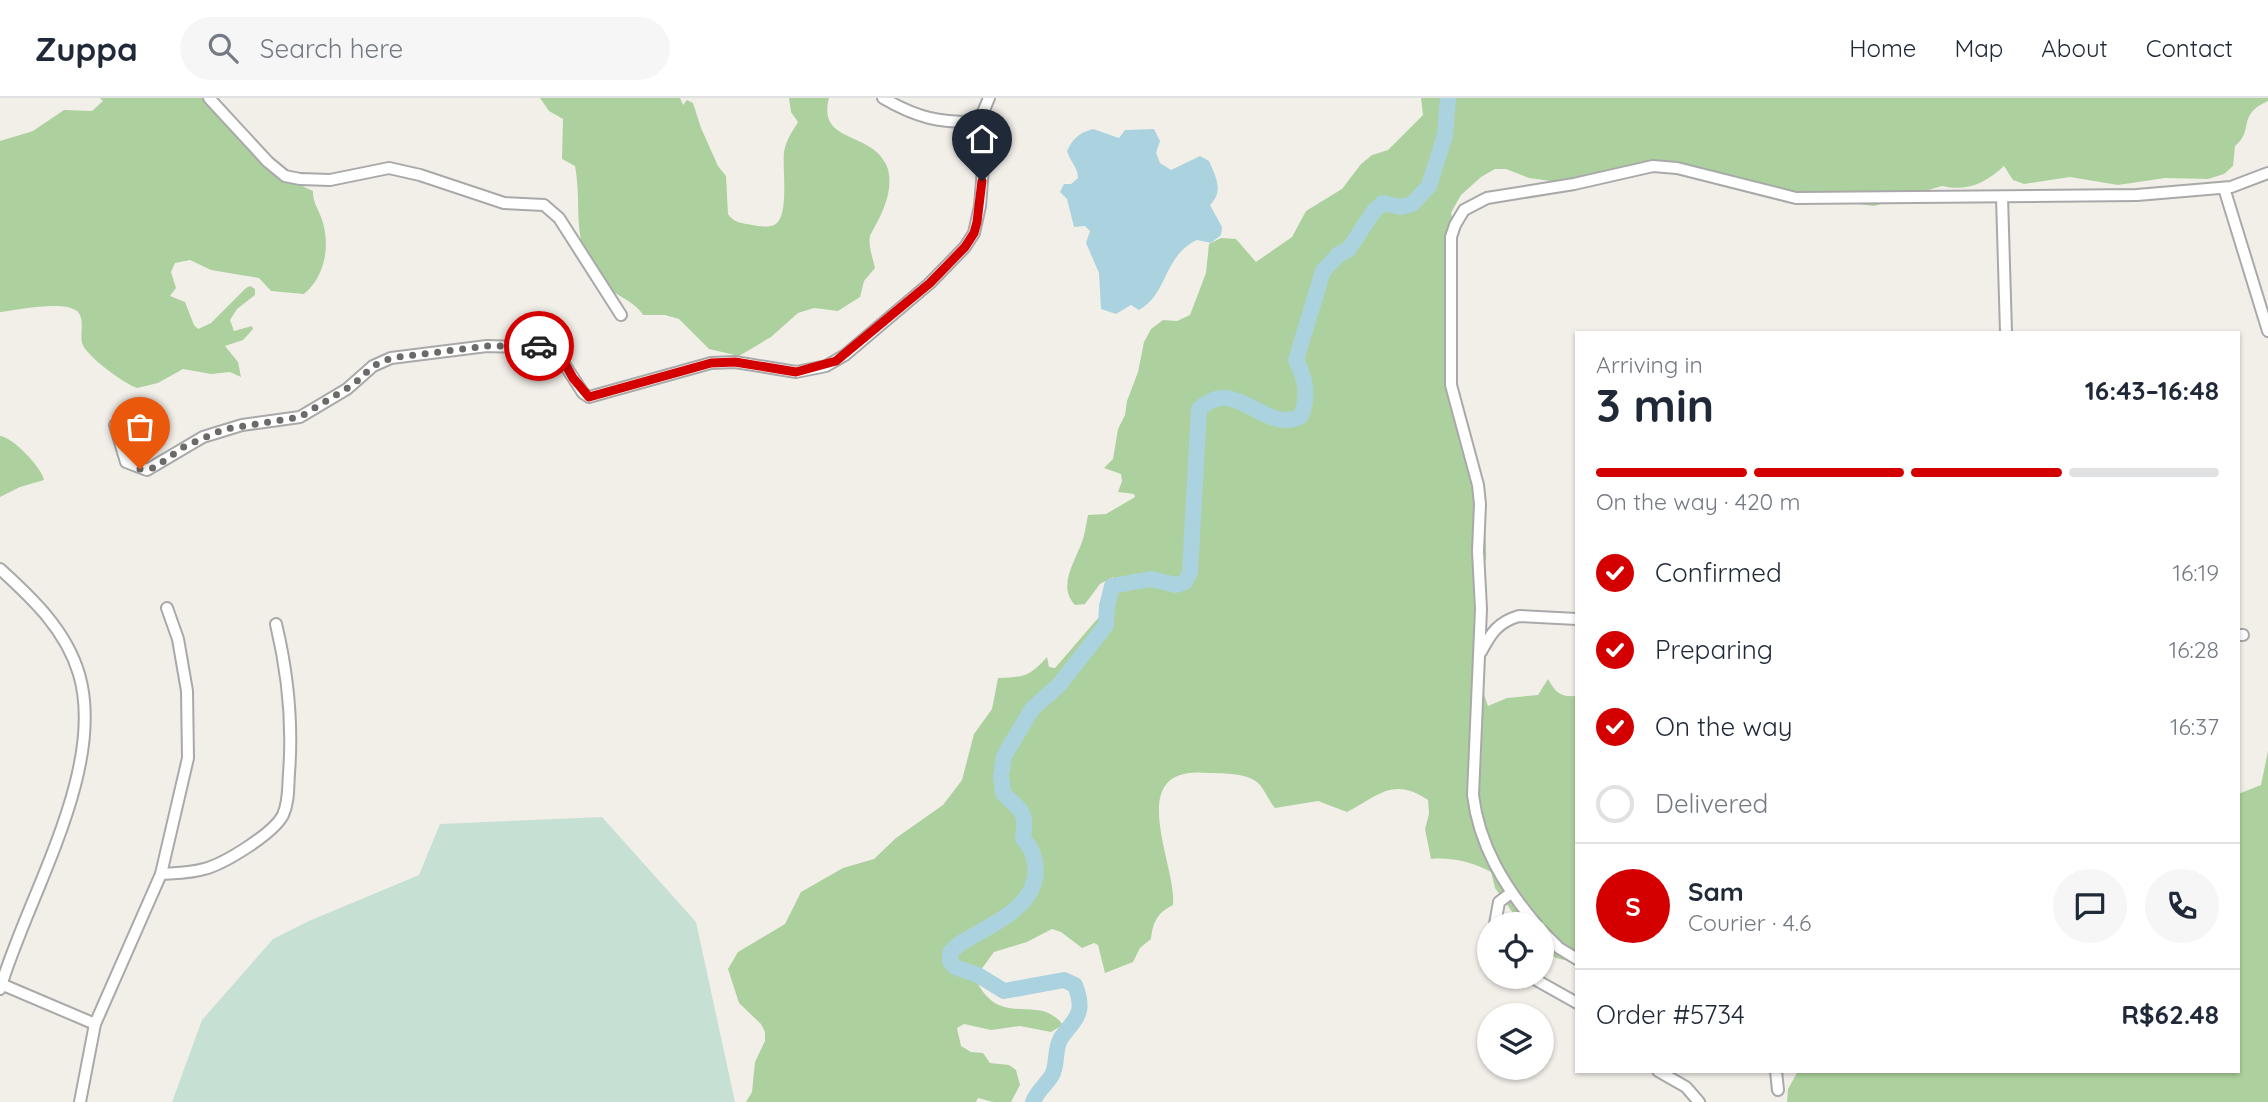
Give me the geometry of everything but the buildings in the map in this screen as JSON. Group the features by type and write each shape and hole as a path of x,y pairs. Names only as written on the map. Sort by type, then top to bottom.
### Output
{"street":[{"path":"209,98 249,143 285,176 330,180 388,168 420,175 504,203 544,205 559,218 621,315"},
{"path":"883,98 928,118 945,122 979,122"},
{"path":"115,425 126,462 147,470 203,437 242,425 300,417 354,384 373,366 401,356 487,346 554,348 583,393 589,397 711,363 735,362 787,372 826,366 845,355 930,283 965,247 974,233 980,206 984,156 979,122 989,98"},
{"path":"1526,912 1511,893 1493,862 1476,819 1473,795 1479,657 1480,504 1478,485 1451,384 1450,363 1451,237 1464,210 1487,198 1664,166 1796,198 2137,195 2224,188 2268,173"},
{"path":"2224,188 2268,331"},
{"path":"2002,197 2006,331"},
{"path":"0,569 50,619 64,641 79,674 86,725 83,747 60,831 1,986 95,1024"},
{"path":"80,1102 95,1024 161,873 178,810 189,734 183,666 167,608"},
{"path":"1479,657 1496,627 1510,619 1519,616 1575,619"},
{"path":"161,873 190,872 211,867 265,836 282,815 288,799 290,714 289,684 276,624"},
{"path":"1497,912 1499,902 1511,893"},
{"path":"1554,943 1575,958"},
{"path":"1552,989 1575,1002"},
{"path":"1662,1073 1686,1087 1699,1102"},
{"path":"1776,1073 1778,1090"}],"green space":[{"path":"100,98 211,98 270,163 298,184 313,191 314,202 324,227 326,248 322,269 304,294 271,291 259,278 211,270 190,260 175,263 171,272 176,288 170,296 185,302 198,329 211,323 246,288 250,286 255,289 255,295 237,309 230,320 234,331 252,326 253,329 243,340 225,346 238,362 241,377 230,372 211,374 183,369 158,383 137,388 123,381 90,355 82,343 81,318 77,311 51,306 0,312 0,141 33,131 64,110 92,111 103,101"},
{"path":"540,98 680,98 683,105 687,100 693,103 718,166 726,176 728,214 738,222 766,227 779,221 784,203 784,152 798,122 791,112 789,98 829,98 827,112 831,123 847,136 869,146 889,171 888,196 870,236 875,268 864,281 860,297 838,311 814,308 798,313 771,337 739,356 709,349 679,319 665,315 643,315 634,305 606,286 591,266 581,239 575,166 562,159 563,119 549,111"},
{"path":"1421,98 2268,98 2268,101 2258,106 2249,117 2244,134 2235,146 2233,166 2224,174 2208,179 2165,178 2118,185 2070,177 2024,184 2013,180 2004,166 1976,185 1960,188 1942,186 1874,206 1757,191 1674,165 1558,182 1529,178 1506,169 1495,169 1481,177 1461,195 1451,213 1457,275 1451,383 1453,401 1479,495 1485,528 1482,689 1488,706 1507,698 1538,695 1548,679 1559,693 1575,696 1575,961 1554,957 1554,912 1512,912 1495,888 1491,872 1462,861 1431,859 1425,829 1429,814 1428,800 1416,793 1395,789 1386,791 1347,812 1318,801 1275,808 1260,785 1249,778 1228,774 1182,774 1166,784 1160,800 1159,820 1173,905 1157,919 1151,939 1140,948 1133,962 1105,973 1098,945 1094,943 1082,948 1061,932 1052,929 1027,942 994,952 975,978 985,994 996,1003 1007,1008 1042,1011 1053,1015 1063,1025 1051,1032 1020,1026 991,1030 964,1024 957,1028 961,1046 971,1052 983,1053 990,1063 1009,1065 1016,1070 1020,1085 1011,1102 993,1102 978,1098 976,1102 746,1102 752,1092 755,1062 765,1041 765,1032 761,1024 739,1003 728,969 738,952 785,924 801,892 843,868 874,859 896,838 943,805 962,780 974,734 992,709 998,678 1026,675 1047,657 1049,667 1055,668 1099,617 1114,582 1113,577 1100,584 1085,604 1075,605 1070,598 1067,582 1083,539 1088,515 1106,514 1135,497 1134,494 1118,492 1122,481 1121,474 1104,468 1113,459 1118,429 1138,372 1144,342 1151,329 1163,320 1177,321 1190,315 1206,273 1209,244 1221,238 1236,239 1256,262 1292,237 1306,211 1342,189 1361,164 1372,155 1388,150 1423,115"},
{"path":"0,436 26,454 44,480 20,487 0,497"},
{"path":"2268,751 2268,1102 1787,1102 1788,1089 1797,1073 2240,1073 2240,793 2261,785"},
{"path":"602,817 696,922 735,1102 172,1102 202,1020 273,939 419,875 440,824"}],"water":[{"path":"1093,129 1119,138 1125,130 1154,129 1160,141 1156,153 1160,163 1171,170 1200,156 1209,161 1216,178 1217,194 1210,205 1222,227 1221,235 1211,243 1197,240 1186,247 1171,265 1156,295 1139,310 1131,305 1116,314 1101,309 1099,273 1086,243 1090,231 1085,226 1074,227 1067,199 1060,192 1064,184 1071,184 1078,178 1067,151 1069,146 1084,132"}],"waterway":[{"path":"1033,1102 1052,1075 1059,1042 1078,1014 1080,1003 1075,985 1064,980 1004,991 978,975 955,967 950,961 950,953 958,945 1015,909 1026,898 1033,885 1036,870 1032,852 1023,838 1023,816 1003,793 1001,776 1004,756 1032,709 1059,685 1106,625 1112,586 1151,579 1176,585 1185,582 1190,572 1199,409 1213,400 1226,398 1275,418 1288,420 1301,416 1305,388 1296,360 1323,271 1339,254 1349,249 1373,212 1383,203 1401,207 1412,204 1429,186 1445,135 1448,98"}],"way so far":[{"path":"140,469 154,468 185,446 225,429 300,417 354,384 373,366 391,358 487,346 539,346"}],"route":[{"path":"539,346 558,351 583,393 589,397 711,363 735,362 787,372 826,366 845,355 930,283 965,247 977,222 982,181"}]}
